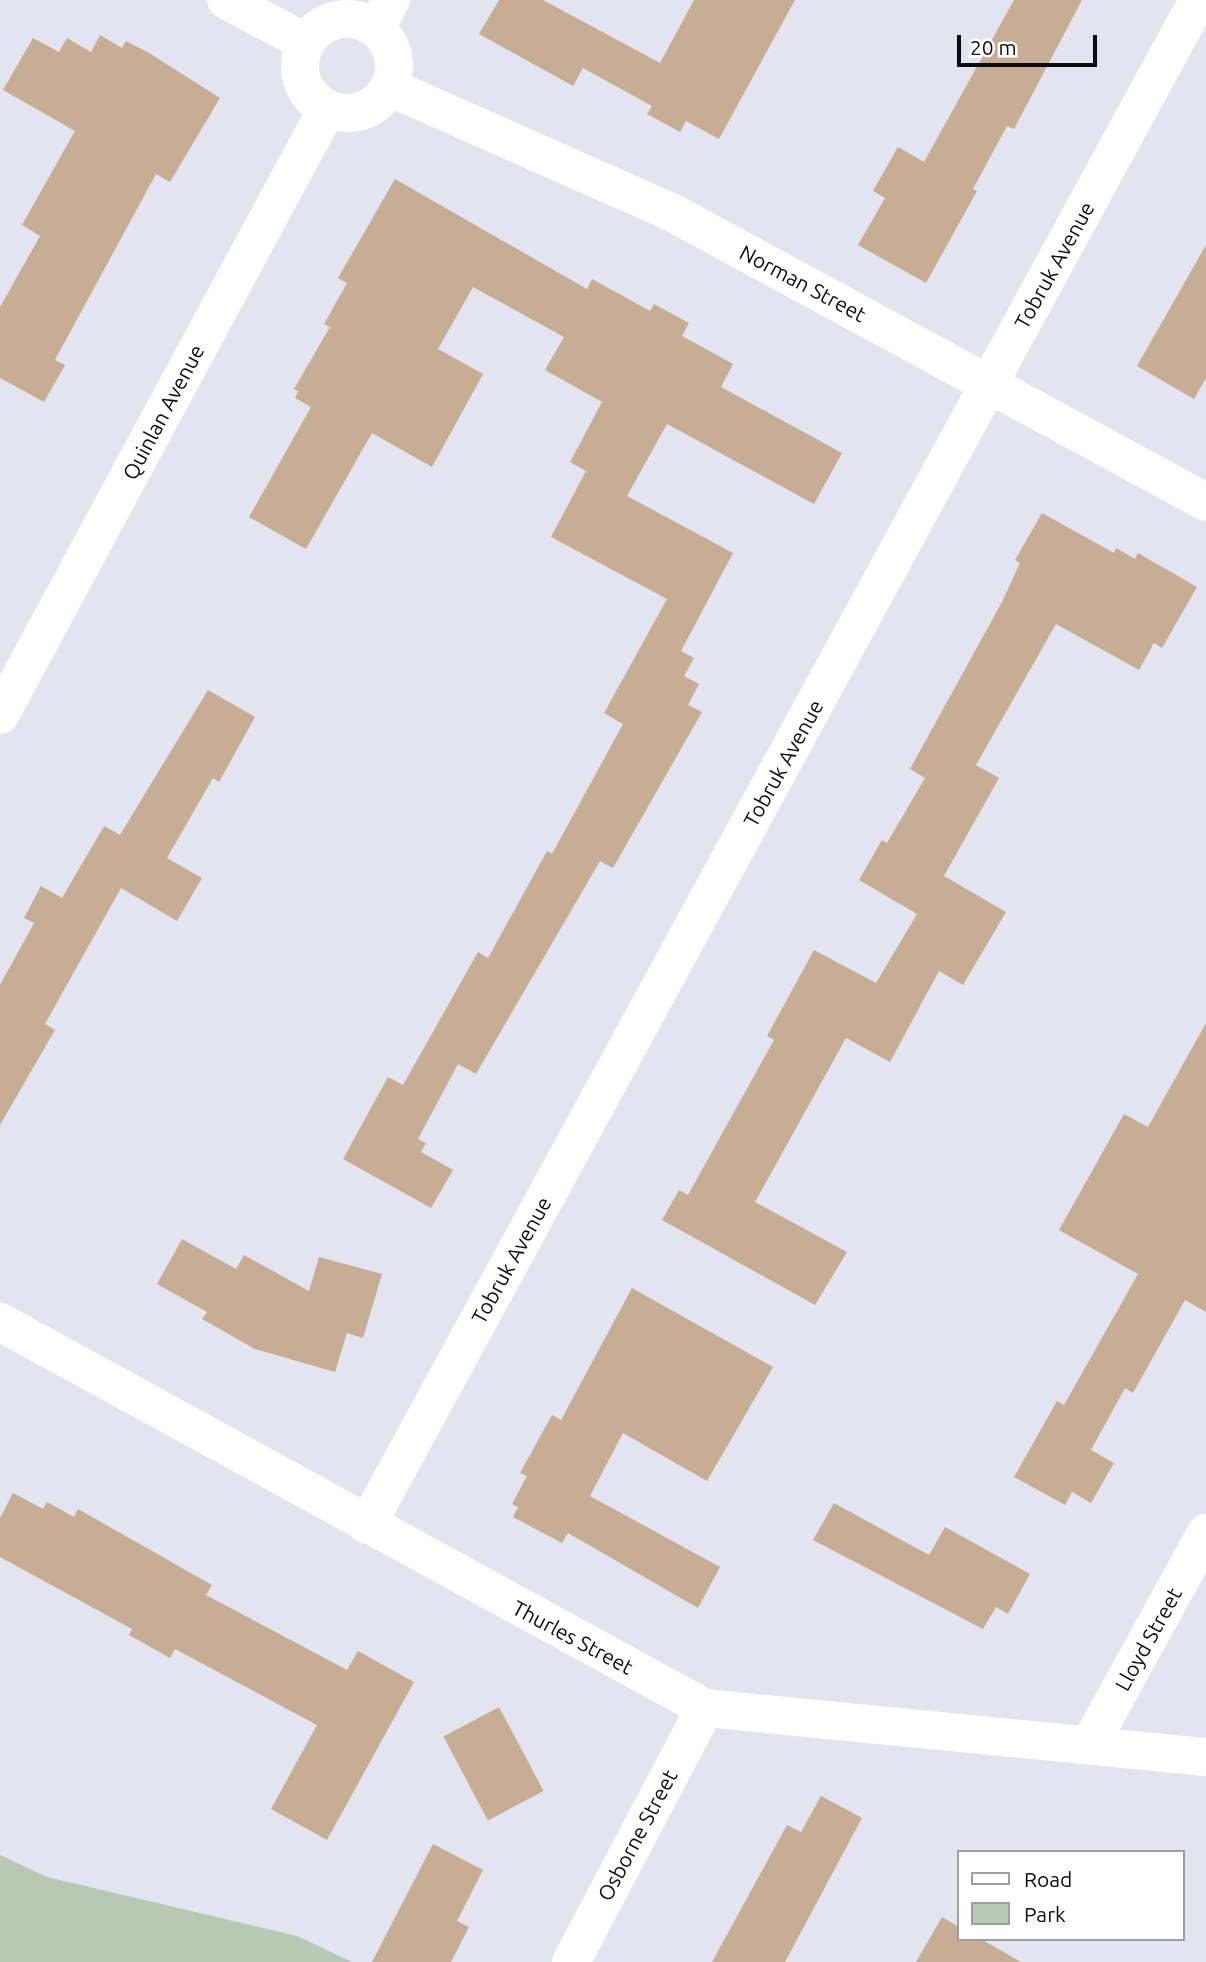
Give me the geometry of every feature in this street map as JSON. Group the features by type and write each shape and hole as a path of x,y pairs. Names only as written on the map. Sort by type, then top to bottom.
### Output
{"street":[{"path":"226,0 305,42"},
{"name":"Tobruk Avenue","path":"367,1525 1198,0"},
{"path":"384,14 393,56 389,87 369,108 341,114 327,109 304,88 300,57 305,42 316,30 346,18 384,14"},
{"name":"Norman Street","path":"389,87 673,213 1206,502"},
{"name":"Quinlan Avenue","path":"0,715 327,109"},
{"name":"Thurles Street","path":"0,1322 705,1708 1206,1757"},
{"name":"Lloyd Street","path":"1090,1744 1206,1533"},
{"name":"Osborne Street","path":"571,1962 705,1708"}],"green space":[{"path":"0,1855 47,1877 297,1936 352,1962 0,1962"}],"building":[{"path":"499,0 543,0 660,63 694,0 795,0 719,139 686,121 680,132 647,114 652,106 583,68 573,86 479,34"},
{"path":"1014,0 1082,0 1014,129 1007,126 973,189 977,191 926,283 858,245 885,198 873,191 898,147 924,162"},
{"path":"100,35 122,48 126,41 149,53 220,98 170,182 156,174 55,360 65,365 44,402 0,378 0,307 40,236 22,225 75,131 3,90 33,38 59,52 67,38 91,52"},
{"path":"395,179 587,289 592,279 650,311 654,304 689,323 682,336 733,364 721,387 842,453 814,504 667,424 627,496 733,553 681,651 694,658 684,676 699,684 688,705 702,712 613,868 600,861 476,1074 458,1064 418,1139 426,1143 421,1152 453,1170 431,1208 343,1159 388,1077 403,1085 478,952 488,958 547,851 552,854 623,724 604,713 667,599 551,537 586,471 570,462 602,402 545,370 564,337 473,287 438,349 483,374 432,467 372,433 306,549 249,517 311,407 295,398 298,391 294,389 330,327 324,324 347,283 338,278"},
{"path":"1206,245 1206,378 1194,399 1137,366"},
{"path":"1042,513 1114,553 1116,548 1135,559 1138,553 1197,587 1162,648 1154,643 1139,670 1056,624 976,765 999,778 944,876 1006,912 963,985 939,971 890,1062 846,1038 755,1202 847,1252 815,1305 662,1220 679,1190 688,1195 774,1040 767,1036 814,950 876,983 917,914 859,880 882,840 887,843 925,778 910,769 1002,602 1020,563 1015,560"},
{"path":"208,690 255,717 219,782 213,778 167,858 202,878 177,921 121,888 45,1024 55,1030 0,1125 0,985 34,923 24,918 41,886 62,898 104,826 120,835"},
{"path":"1206,1023 1206,1312 1185,1300 1133,1393 1125,1388 1091,1450 1114,1463 1091,1503 1072,1492 1065,1505 1014,1477 1057,1401 1064,1405 1138,1274 1059,1230 1124,1114 1148,1127"},
{"path":"182,1239 236,1269 244,1255 309,1291 319,1257 382,1274 363,1338 347,1333 335,1372 255,1349 202,1319 207,1312 157,1284"},
{"path":"632,1288 773,1367 707,1481 623,1433 590,1496 720,1567 698,1608 568,1533 562,1543 513,1517 518,1507 512,1504 527,1476 520,1473 552,1415 561,1420"},
{"path":"13,1493 43,1509 47,1502 74,1517 78,1509 212,1585 206,1595 347,1670 358,1651 414,1682 327,1840 271,1809 317,1725 175,1649 170,1658 129,1635 132,1629 0,1557 0,1518"},
{"path":"834,1503 929,1555 945,1527 1030,1574 1008,1614 996,1607 983,1629 813,1540"},
{"path":"499,1707 544,1791 488,1820 443,1737"},
{"path":"821,1796 862,1818 785,1962 712,1962 787,1825 801,1832"},
{"path":"433,1844 483,1870 457,1921 469,1927 451,1962 372,1962"},
{"path":"942,1917 958,1926 958,1941 984,1941 1021,1962 916,1962"}]}
